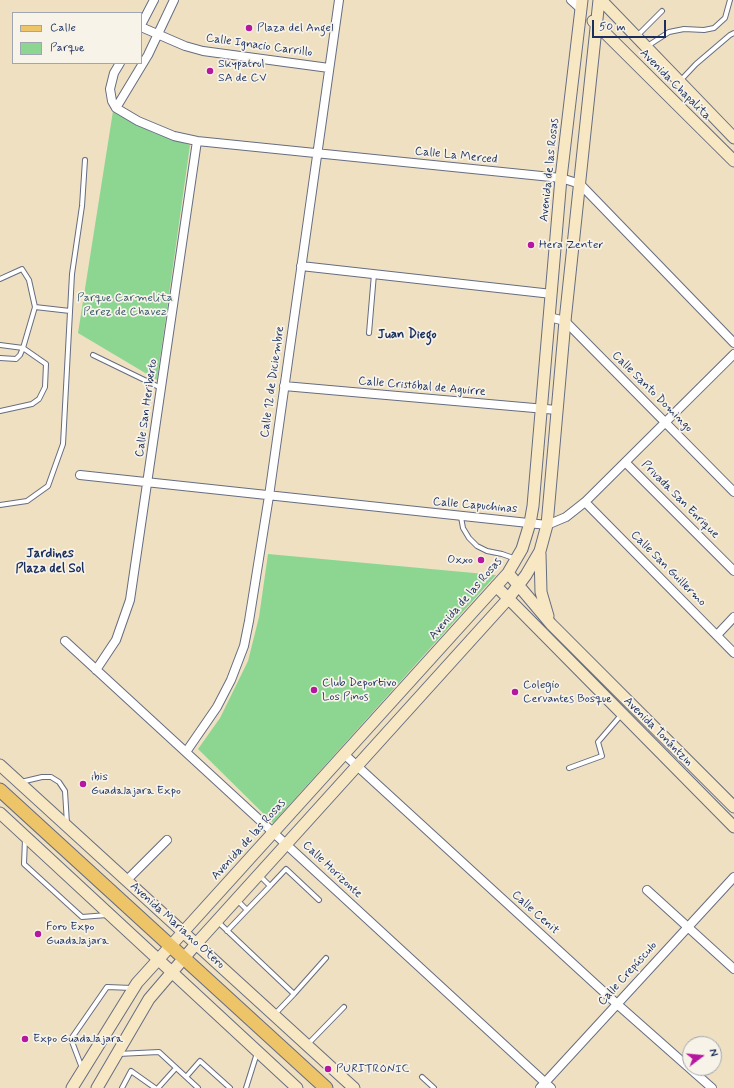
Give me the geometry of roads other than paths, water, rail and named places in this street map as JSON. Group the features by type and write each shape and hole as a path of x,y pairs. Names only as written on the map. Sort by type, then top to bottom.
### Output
{"main road":[{"name":"Avenida Mariano Otero","path":"0,790 326,1088"}],"street":[{"path":"142,24 154,0"},
{"path":"119,64 114,73 110,89 112,101 116,108 141,68 174,0"},
{"name":"Calle 12 de Diciembre","path":"186,752 217,707 233,675 242,652 249,621 339,0"},
{"path":"571,0 582,5"},
{"path":"551,624 540,592 540,551 547,525 565,321 596,24 600,0"},
{"name":"Avenida Chapalita","path":"600,0 734,138"},
{"name":"Avenida Chapalita","path":"582,5 596,24 734,162"},
{"name":"Avenida de las Rosas","path":"72,1088 132,988 508,573 517,559 530,523 552,294 561,178 582,5"},
{"name":"Calle Ignacio Carrillo","path":"142,27 158,35 203,51 329,68"},
{"name":"Calle La Merced","path":"116,108 154,130 197,142 561,178 580,184 734,343"},
{"path":"708,136 720,124"},
{"name":"Calle San Heriberto","path":"96,670 116,640 130,600 197,142"},
{"path":"301,266 552,294"},
{"path":"549,317 565,321"},
{"name":"Calle Santo Domingo","path":"565,321 734,492"},
{"name":"Calle Capuchinas","path":"80,475 461,517 547,525 566,517 585,502 666,424 734,354"},
{"name":"Calle Cristóbal de Aguirre","path":"284,386 541,410 557,410"},
{"name":"Privada San Enrique","path":"626,463 734,571"},
{"name":"Calle San Guillermo","path":"585,502 734,653"},
{"path":"97,1088 149,999 236,899 508,599 519,586 540,551"},
{"name":"Avenida Tonántzin","path":"508,573 551,624 734,807"},
{"name":"Avenida Tonántzin","path":"496,586 734,827"},
{"path":"717,635 734,617"},
{"name":"Calle Horizonte","path":"65,641 546,1086"},
{"name":"Calle Cenit","path":"344,754 617,1004 712,1088"},
{"name":"Avenida Mariano Otero","path":"0,765 308,1044 354,1088"},
{"path":"0,813 297,1088"},
{"path":"126,880 167,840"},
{"name":"Calle Crepúsculo","path":"546,1086 617,1004 734,876"},
{"path":"647,890 734,969"}],"lane":[{"path":"646,47 669,32 684,29 704,30 714,28 726,18 730,0"},
{"path":"636,37 662,11"},
{"path":"680,82 696,64 734,33"},
{"path":"0,505 27,501 48,486 63,444 72,274 82,206 85,160"},
{"path":"0,279 22,269 29,280 35,307 20,355 16,359 0,358"},
{"path":"369,333 374,274"},
{"path":"35,307 70,311"},
{"path":"0,345 23,348 46,364 44,387 39,399 32,404 0,411"},
{"path":"93,355 162,388"},
{"path":"461,517 464,528 477,546 487,552 502,554 517,559"},
{"path":"569,768 602,756 598,742 622,714"},
{"path":"20,783 42,777 51,777 59,782 64,791 67,826"},
{"path":"25,836 24,864 82,917 110,915"},
{"path":"227,931 286,869 319,900"},
{"path":"259,875 270,886"},
{"path":"236,899 247,910"},
{"path":"217,921 294,994"},
{"path":"275,1015 326,958"},
{"path":"83,1070 71,1039 107,987 132,988"},
{"path":"308,1044 344,1007"},
{"path":"246,1088 257,1051"},
{"path":"118,1054 159,1052 198,1088"},
{"path":"186,1077 200,1061 228,1087"},
{"path":"158,1088 176,1068"},
{"path":"122,1088 131,1071 155,1088"},
{"path":"422,1077 434,1088"}],"place":[{"name":"Plaza del Angel","path":"249,28"},
{"name":"Skypatrol SA de CV","path":"210,71"},
{"name":"Hera Zenter","path":"531,245"},
{"name":"Oxxo","path":"481,560"},
{"name":"Club Deportivo Los Pinos","path":"314,690"},
{"name":"Colegio Cervantes Bosque","path":"515,692"},
{"name":"ibis Guadalajara Expo","path":"83,784"},
{"name":"Foro Expo Guadalajara","path":"38,934"},
{"name":"Expo Guadalajara","path":"25,1039"},
{"name":"PURITRONIC","path":"328,1069"}],"district":[{"name":"Juan Diego","path":"407,335"},
{"name":"Jardines Plaza del Sol","path":"50,562"}],"park label":[{"name":"Parque Carmelita Perez de Chavez","path":"125,305"}]}
